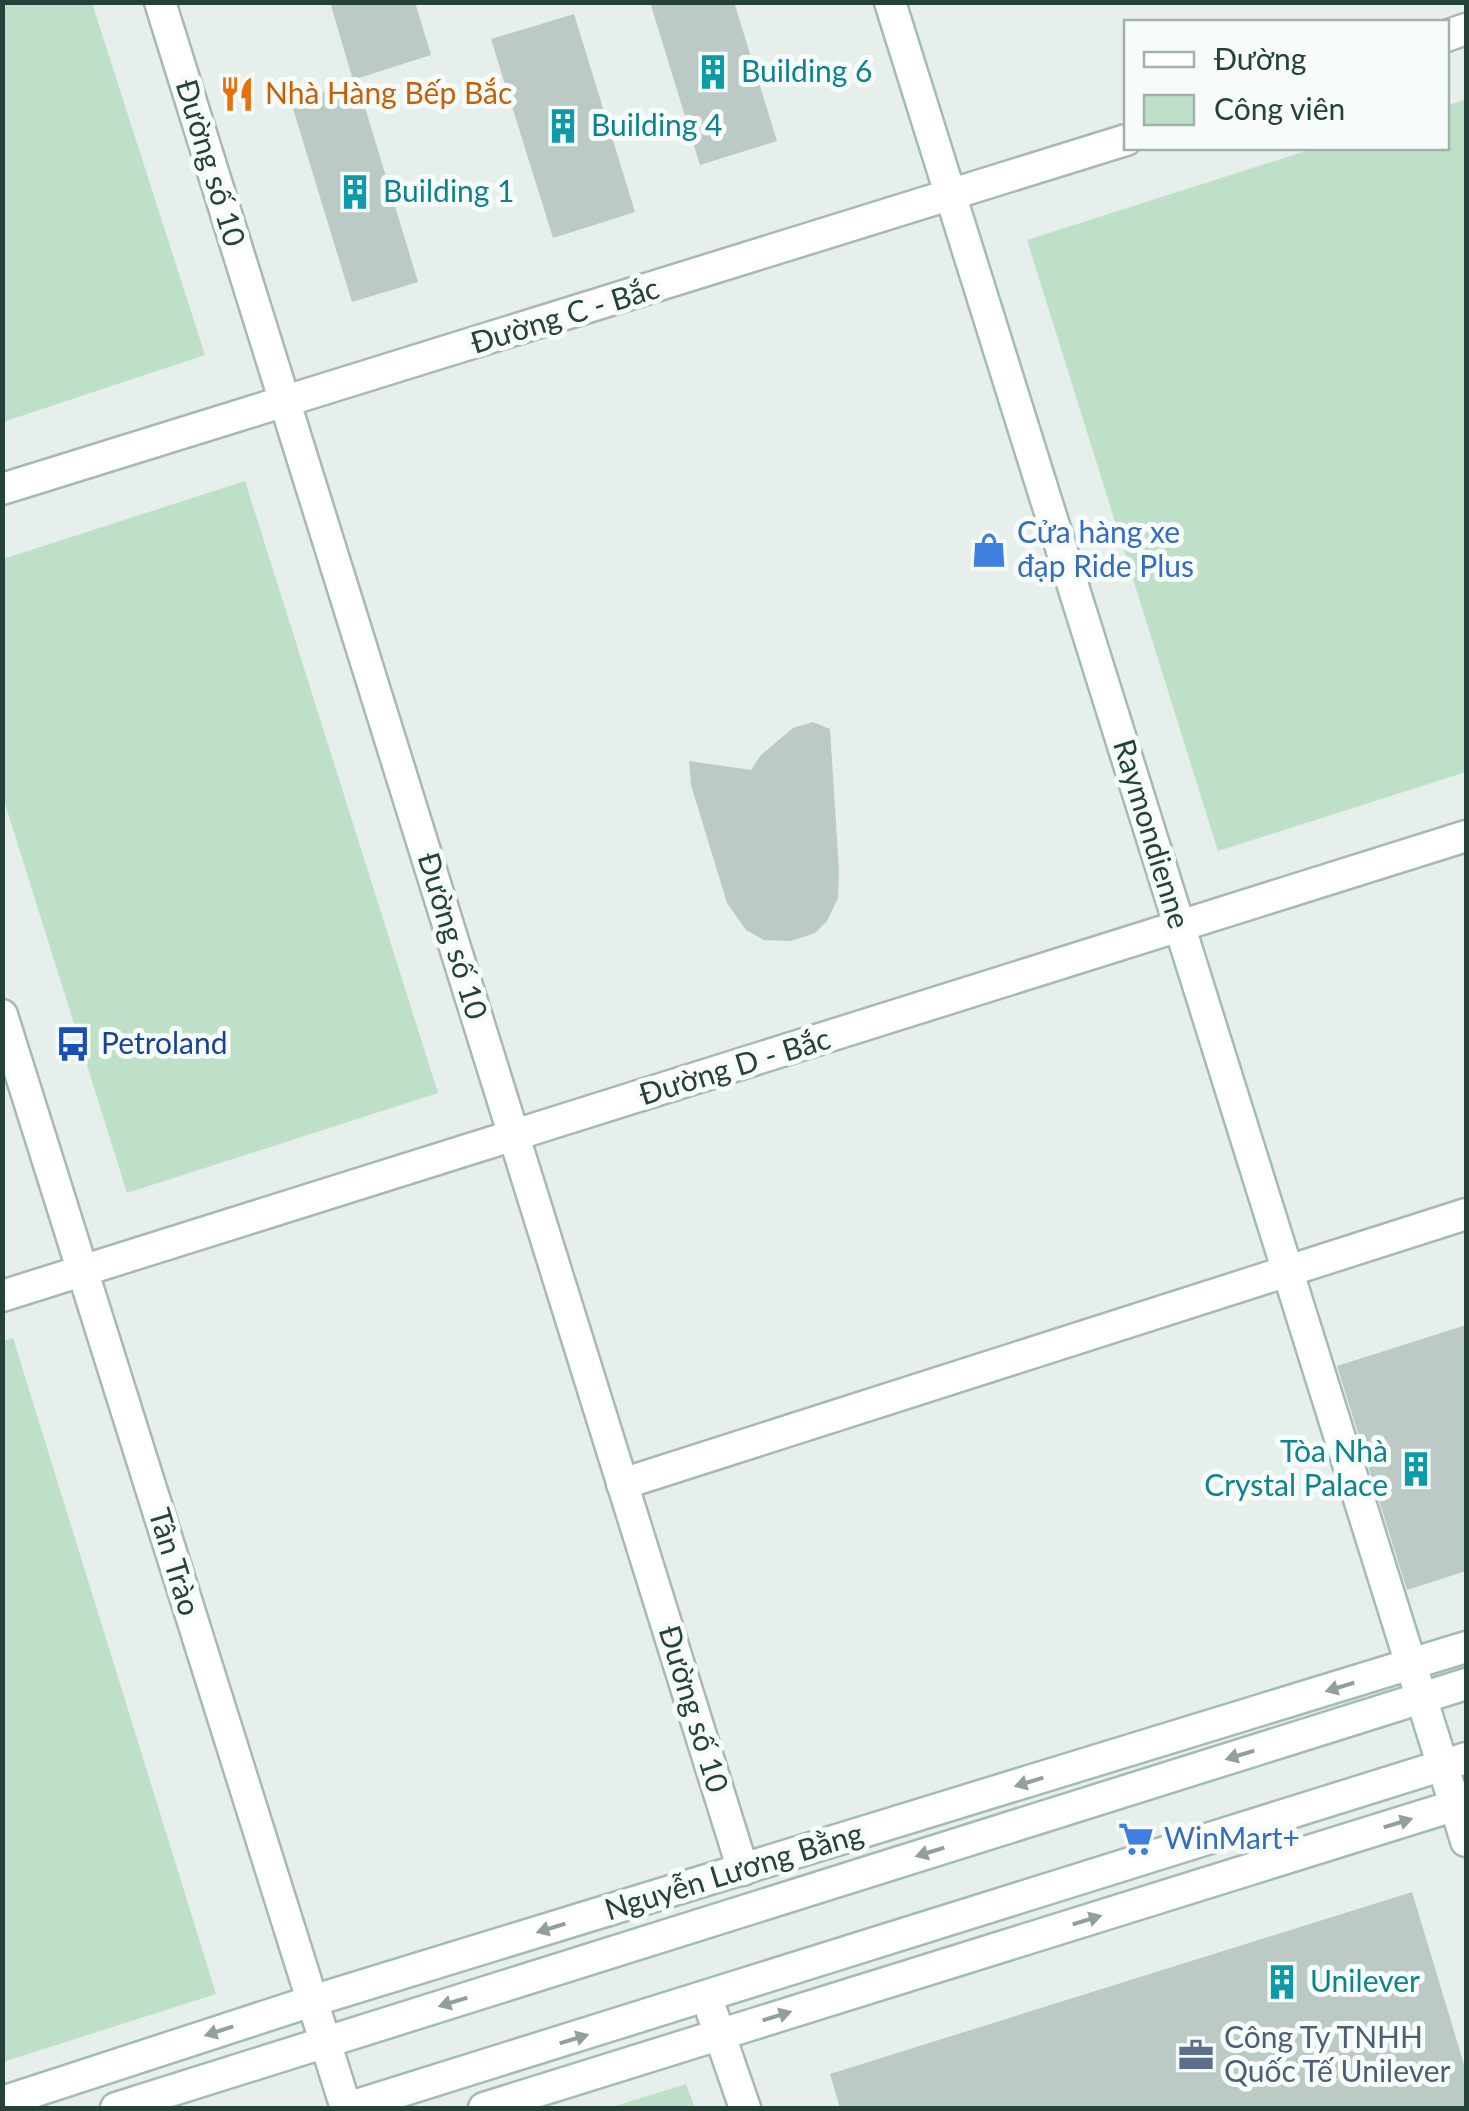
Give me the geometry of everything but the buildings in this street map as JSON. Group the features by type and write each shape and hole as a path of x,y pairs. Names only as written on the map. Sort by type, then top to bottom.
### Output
{"street":[{"name":"Đường số 10","path":"160,2 742,1870"},
{"name":"Raymondienne","path":"890,2 1422,1698 1455,1762 1466,1840"},
{"name":"Đường C - Bắc","path":"2,489 1124,141"},
{"name":"Đường D - Bắc","path":"2,1296 1466,836"},
{"name":"Tân Trào","path":"2,1015 346,2108"},
{"path":"622,1484 1466,1214"},
{"name":"Nguyễn Lương Bằng","path":"2,2102 312,2001 1466,1647"},
{"name":"Nguyễn Lương Bằng","path":"116,2108 1466,1684"},
{"path":"346,2108 1455,1762"},
{"path":"484,2108 1461,1804"},
{"path":"706,1998 745,2108"}],"green space":[{"path":"2,3 92,3 205,355 3,422"},
{"path":"1466,99 1466,772 1218,851 1027,240 1309,150 1449,150 1449,105"},
{"path":"245,481 438,1093 127,1193 3,797 3,559"},
{"path":"13,1338 216,1994 3,2062 2,1341"},
{"path":"686,2084 695,2108 609,2108"}],"place":[{"name":"Building 6","path":"713,72"},
{"name":"Nhà Hàng Bếp Bắc","path":"237,94"},
{"name":"Building 4","path":"563,126"},
{"name":"Building 1","path":"355,192"},
{"name":"Cửa hàng xe đạp Ride Plus","path":"989,550"},
{"name":"Petroland","path":"73,1044"},
{"name":"Tòa Nhà Crystal Palace","path":"1416,1469"},
{"name":"WinMart+","path":"1136,1839"},
{"name":"Unilever","path":"1282,1982"},
{"name":"Công Ty TNHH Quốc Tế Unilever","path":"1196,2055"}]}
